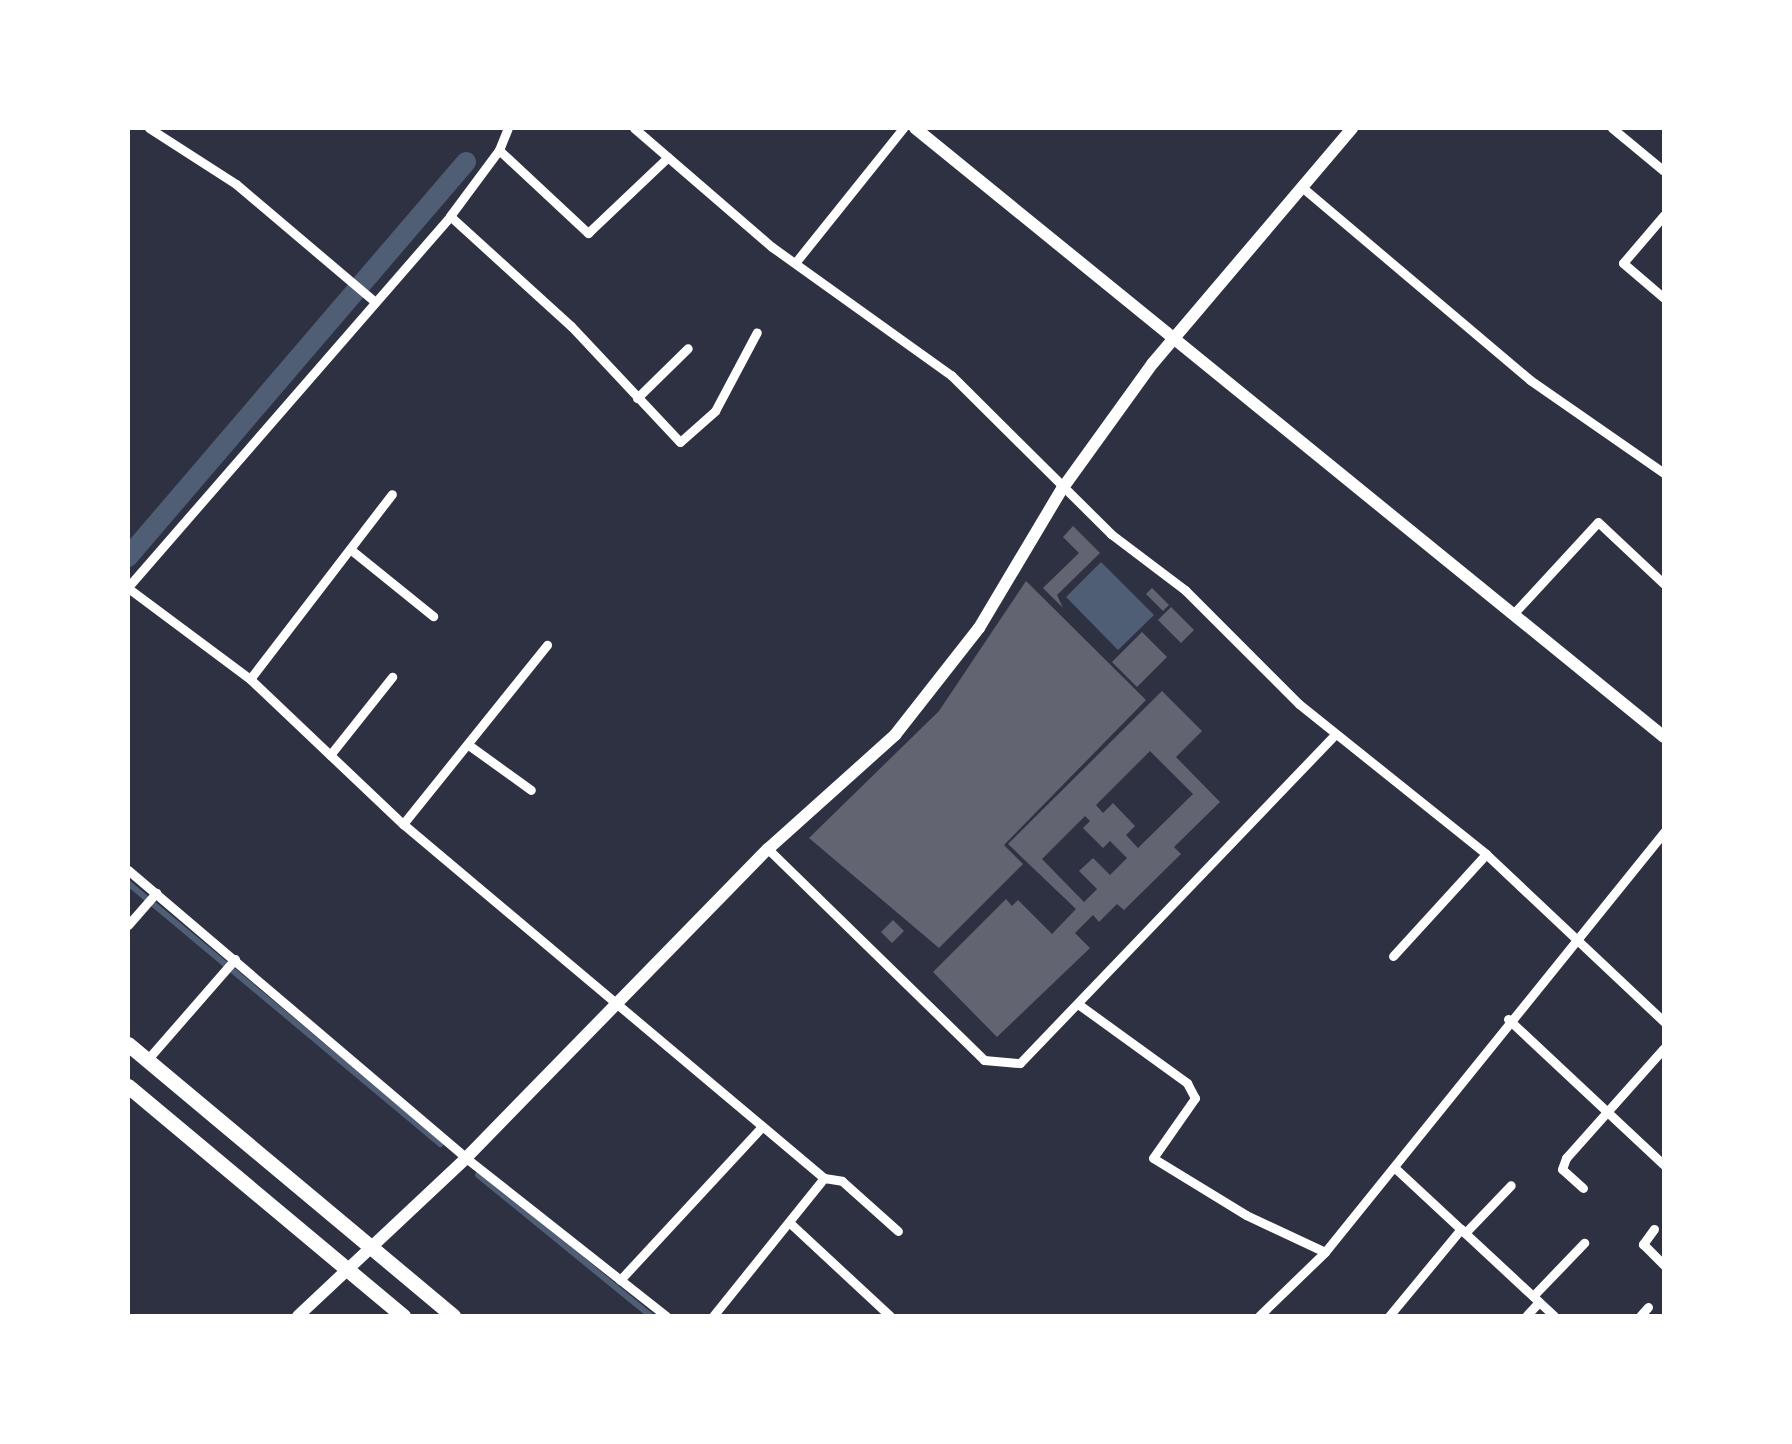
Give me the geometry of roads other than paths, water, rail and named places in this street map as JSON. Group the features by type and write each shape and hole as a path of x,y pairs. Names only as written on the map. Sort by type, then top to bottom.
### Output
{"highway":[{"path":"128,1044 453,1316"},
{"path":"128,1086 403,1316"}],"main road":[{"path":"915,128 1181,338 1664,737"},
{"path":"298,1316 466,1158 768,849 895,736 948,672 1062,489 1153,364 1181,338 1352,128"}],"street":[{"path":"148,128 236,184 373,300"},
{"path":"508,128 499,150 450,216 373,300 128,588 250,679 402,824 761,1128 824,1178 842,1181 898,1232"},
{"path":"634,128 795,263 951,376 1062,489 1185,590 1336,734 1486,854 1664,1022"},
{"path":"795,263 903,128"},
{"path":"1612,128 1664,171"},
{"path":"499,150 588,233 668,157"},
{"path":"1303,188 1530,380 1664,473"},
{"path":"1664,215 1623,263 1664,298"},
{"path":"450,216 571,326 680,442 716,411 757,332"},
{"path":"636,398 688,348"},
{"path":"250,679 392,494"},
{"path":"1515,612 1598,522 1664,584"},
{"path":"350,549 432,616"},
{"path":"402,824 470,746 547,645"},
{"path":"330,756 392,677"},
{"path":"768,849 984,1060 1020,1063 1336,734"},
{"path":"470,746 531,790"},
{"path":"1260,1316 1325,1252 1395,1168 1508,1019 1664,832"},
{"path":"1392,956 1486,854"},
{"path":"128,870 466,1158 666,1316"},
{"path":"128,926 155,894"},
{"path":"146,1060 234,960"},
{"path":"1078,1004 1187,1083 1194,1098 1153,1158 1246,1215 1325,1252"},
{"path":"1508,1019 1664,1165"},
{"path":"1584,1188 1562,1170 1566,1158 1664,1048"},
{"path":"620,1280 761,1128"},
{"path":"1395,1168 1554,1316"},
{"path":"713,1316 791,1224 824,1178"},
{"path":"1388,1316 1463,1231 1511,1184"},
{"path":"791,1224 890,1316"},
{"path":"1654,1229 1643,1244 1664,1265"},
{"path":"1526,1316 1584,1243"},
{"path":"1640,1316 1648,1307"}],"water":[{"path":"1101,562 1154,615 1118,650 1066,597"}],"waterway":[{"path":"128,557 466,162"},
{"path":"128,883 440,1144"},
{"path":"478,1175 651,1316"}]}
